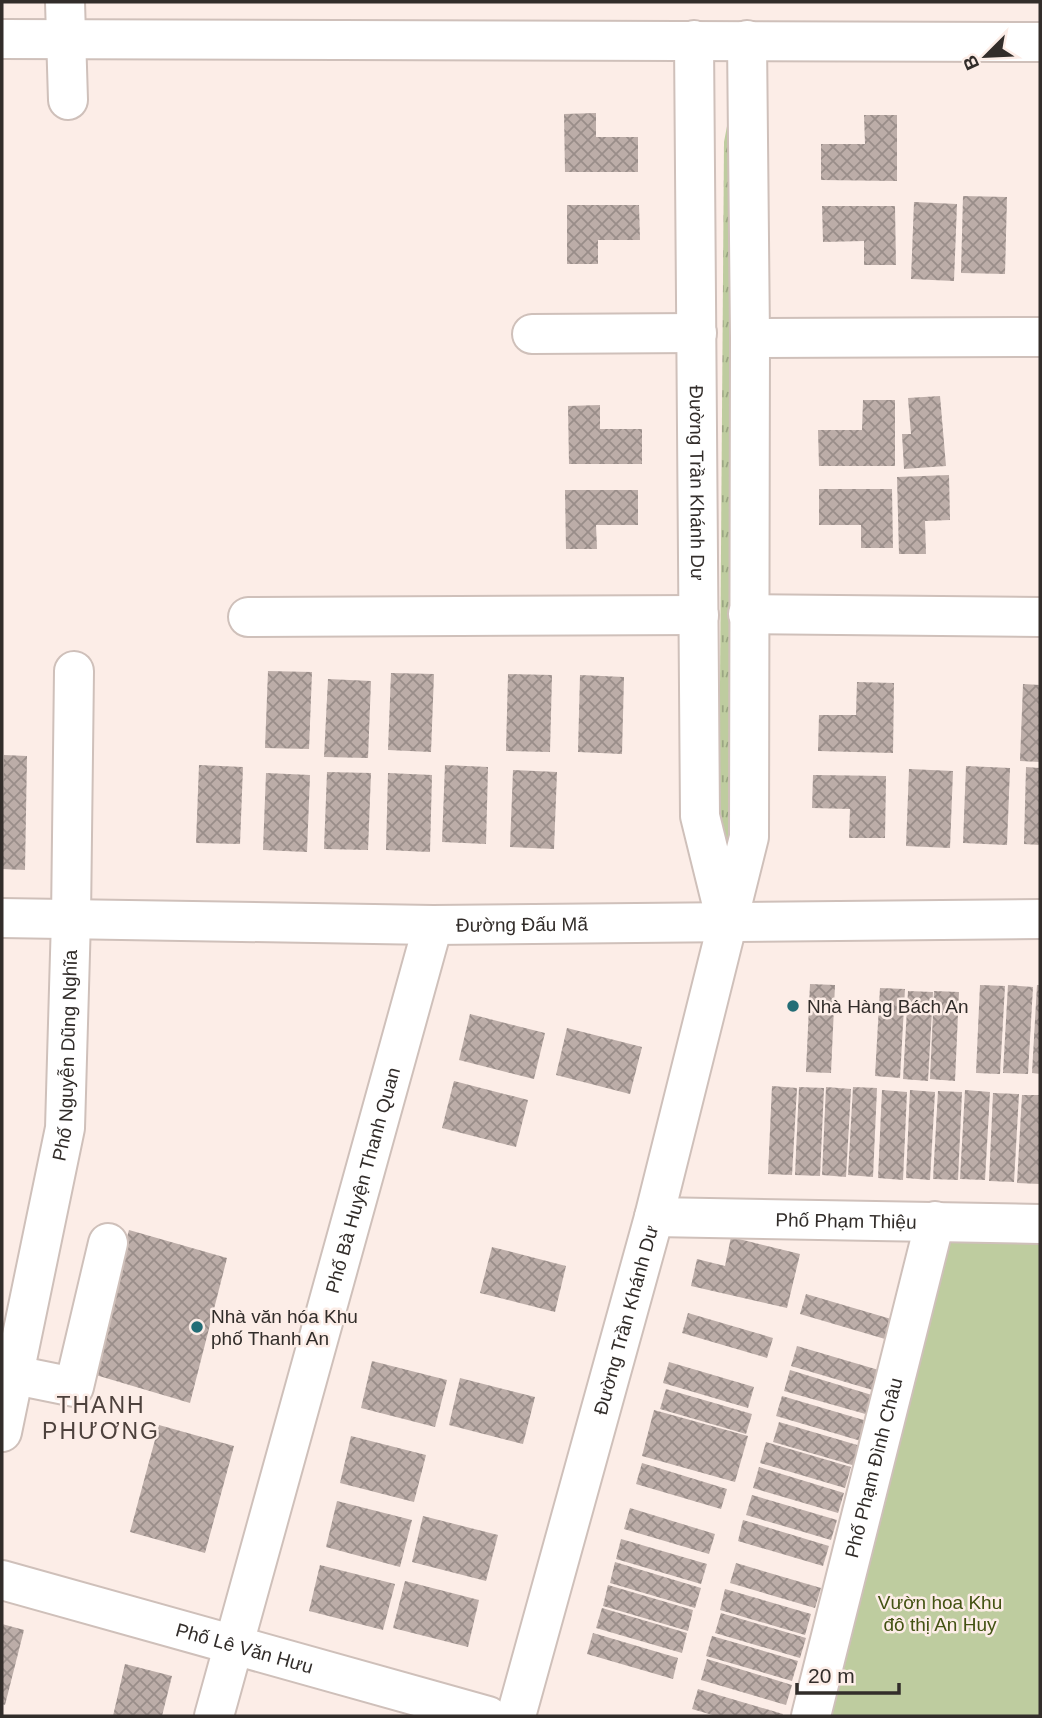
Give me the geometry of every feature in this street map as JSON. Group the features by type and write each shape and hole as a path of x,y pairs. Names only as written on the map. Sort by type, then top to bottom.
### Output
{"street":[{"path":"65,2 68,100"},
{"path":"2,39 1040,42"},
{"name":"Đường Trần Khánh Dư","path":"694,40 700,816 726,922"},
{"name":"Đường Trần Khánh Dư","path":"516,1716 654,1217 749,837 750,338 747,40"},
{"path":"532,334 697,333"},
{"path":"750,338 1040,337"},
{"path":"748,614 1040,617"},
{"path":"248,617 699,615"},
{"name":"Phố Nguyễn Dũng Nghĩa","path":"2,1432 65,1128 74,671"},
{"name":"Đường Đấu Mã","path":"2,918 433,925 1040,919"},
{"name":"Phố Bà Huyện Thanh Quan","path":"214,1716 433,925"},
{"name":"Phố Phạm Thiệu","path":"654,1217 1040,1224"},
{"name":"Phố Phạm Đình Châu","path":"811,1716 935,1221"},
{"path":"15,1375 74,1387 108,1243"},
{"name":"Phố Lê Văn Hưu","path":"2,1580 488,1716"}],"green space":[{"path":"732,124 738,842 726,849 719,822 724,142 727,126"},
{"name":"Vườn hoa Khu đô thị An Huy","path":"935,1221 1040,1224 1040,1716 811,1716"}],"building":[{"path":"596,113 596,137 638,137 638,172 565,172 564,114"},
{"path":"864,115 897,115 897,181 821,180 821,144 865,144"},
{"path":"963,196 1007,197 1005,274 961,273"},
{"path":"914,202 957,204 954,281 911,279"},
{"path":"567,205 639,205 640,240 598,240 598,264 567,264"},
{"path":"822,206 895,206 896,265 864,265 864,241 823,242"},
{"path":"940,396 946,466 904,469 902,434 911,434 908,398"},
{"path":"863,400 895,400 895,466 819,466 818,430 862,430"},
{"path":"600,405 600,429 642,429 642,464 569,464 568,406"},
{"path":"949,475 950,520 925,521 926,554 899,554 897,477"},
{"path":"819,489 892,489 893,548 861,548 861,525 819,525"},
{"path":"565,490 638,490 638,525 596,525 597,549 566,549"},
{"path":"268,671 312,672 309,749 265,748"},
{"path":"391,673 434,674 431,752 388,750"},
{"path":"508,674 552,675 550,752 506,751"},
{"path":"580,675 624,677 622,754 578,752"},
{"path":"328,679 371,681 368,758 324,757"},
{"path":"857,682 894,683 893,753 818,751 819,715 856,715"},
{"path":"1023,684 1040,685 1040,762 1020,761"},
{"path":"4,755 27,756 25,870 2,869"},
{"path":"199,765 243,767 240,844 196,843"},
{"path":"445,765 488,767 486,844 442,842"},
{"path":"966,766 1010,768 1007,845 963,843"},
{"path":"1026,767 1040,768 1040,845 1024,844"},
{"path":"909,769 953,771 950,848 906,846"},
{"path":"513,770 557,772 554,849 510,847"},
{"path":"327,772 371,773 368,850 324,849"},
{"path":"266,773 310,775 307,852 263,850"},
{"path":"388,773 432,775 430,852 386,850"},
{"path":"813,775 886,776 885,838 849,838 850,809 812,808"},
{"path":"810,984 835,985 831,1073 806,1072"},
{"path":"980,985 1005,986 1000,1074 976,1073"},
{"path":"1008,985 1033,987 1028,1074 1003,1073"},
{"path":"1037,985 1040,985 1040,1074 1032,1073"},
{"path":"880,988 905,989 900,1078 875,1076"},
{"path":"908,991 933,992 928,1081 903,1079"},
{"path":"934,991 959,992 955,1081 930,1079"},
{"path":"470,1014 545,1033 534,1079 459,1060"},
{"path":"567,1028 642,1047 630,1094 556,1075"},
{"path":"454,1081 528,1100 516,1147 442,1128"},
{"path":"772,1086 797,1088 792,1175 768,1174"},
{"path":"799,1087 824,1088 820,1176 795,1175"},
{"path":"826,1087 851,1089 846,1177 822,1175"},
{"path":"853,1087 877,1088 873,1177 848,1175"},
{"path":"882,1090 907,1092 903,1180 878,1178"},
{"path":"910,1090 935,1092 930,1180 906,1178"},
{"path":"965,1090 990,1092 985,1180 960,1179"},
{"path":"938,1091 962,1092 958,1180 933,1179"},
{"path":"993,1093 1019,1094 1014,1182 989,1181"},
{"path":"1022,1095 1040,1095 1040,1184 1017,1183"},
{"path":"129,1230 227,1258 190,1403 89,1373"},
{"path":"731,1237 800,1254 787,1308 691,1286 697,1259 725,1266"},
{"path":"492,1247 566,1266 555,1312 480,1293"},
{"path":"806,1294 891,1319 885,1339 800,1314"},
{"path":"688,1313 773,1338 767,1358 682,1333"},
{"path":"797,1346 882,1371 876,1391 791,1366"},
{"path":"372,1361 447,1380 435,1427 361,1408"},
{"path":"669,1362 754,1387 748,1408 663,1383"},
{"path":"790,1370 875,1396 869,1415 784,1391"},
{"path":"460,1378 535,1397 523,1444 449,1425"},
{"path":"666,1389 752,1414 746,1434 660,1409"},
{"path":"782,1396 867,1421 861,1441 776,1416"},
{"path":"654,1410 748,1436 735,1482 642,1456"},
{"path":"779,1422 864,1447 859,1467 773,1442"},
{"path":"159,1425 234,1446 205,1553 130,1532"},
{"path":"351,1436 426,1455 414,1502 340,1483"},
{"path":"766,1442 851,1467 845,1488 760,1463"},
{"path":"642,1463 727,1489 721,1509 636,1484"},
{"path":"759,1467 844,1493 838,1513 753,1488"},
{"path":"752,1495 837,1520 831,1540 746,1515"},
{"path":"337,1501 412,1520 400,1567 326,1547"},
{"path":"630,1508 715,1534 709,1554 624,1529"},
{"path":"423,1516 498,1535 486,1581 412,1562"},
{"path":"743,1520 829,1546 823,1566 738,1541"},
{"path":"621,1539 707,1564 701,1584 616,1559"},
{"path":"615,1562 701,1588 695,1608 610,1583"},
{"path":"736,1563 821,1588 815,1608 730,1583"},
{"path":"320,1565 395,1584 383,1630 309,1611"},
{"path":"405,1581 479,1600 468,1647 393,1628"},
{"path":"608,1585 693,1610 688,1631 603,1606"},
{"path":"725,1589 811,1614 805,1635 720,1610"},
{"path":"602,1608 687,1633 682,1653 596,1628"},
{"path":"721,1613 806,1638 800,1658 715,1633"},
{"path":"2,1624 24,1630 5,1705 2,1704"},
{"path":"593,1633 678,1658 673,1679 587,1654"},
{"path":"712,1636 798,1661 792,1681 706,1656"},
{"path":"707,1659 792,1685 786,1705 701,1680"},
{"path":"125,1664 172,1676 162,1716 113,1716"},
{"path":"698,1689 783,1714 716,1716 692,1709"}],"place":[{"name":"Nhà Hàng Bách An","path":"793,1006"},
{"name":"Nhà văn hóa Khu phố Thanh An","path":"197,1327"}],"district":[{"name":"THANH PHƯƠNG","path":"101,1418"}]}
